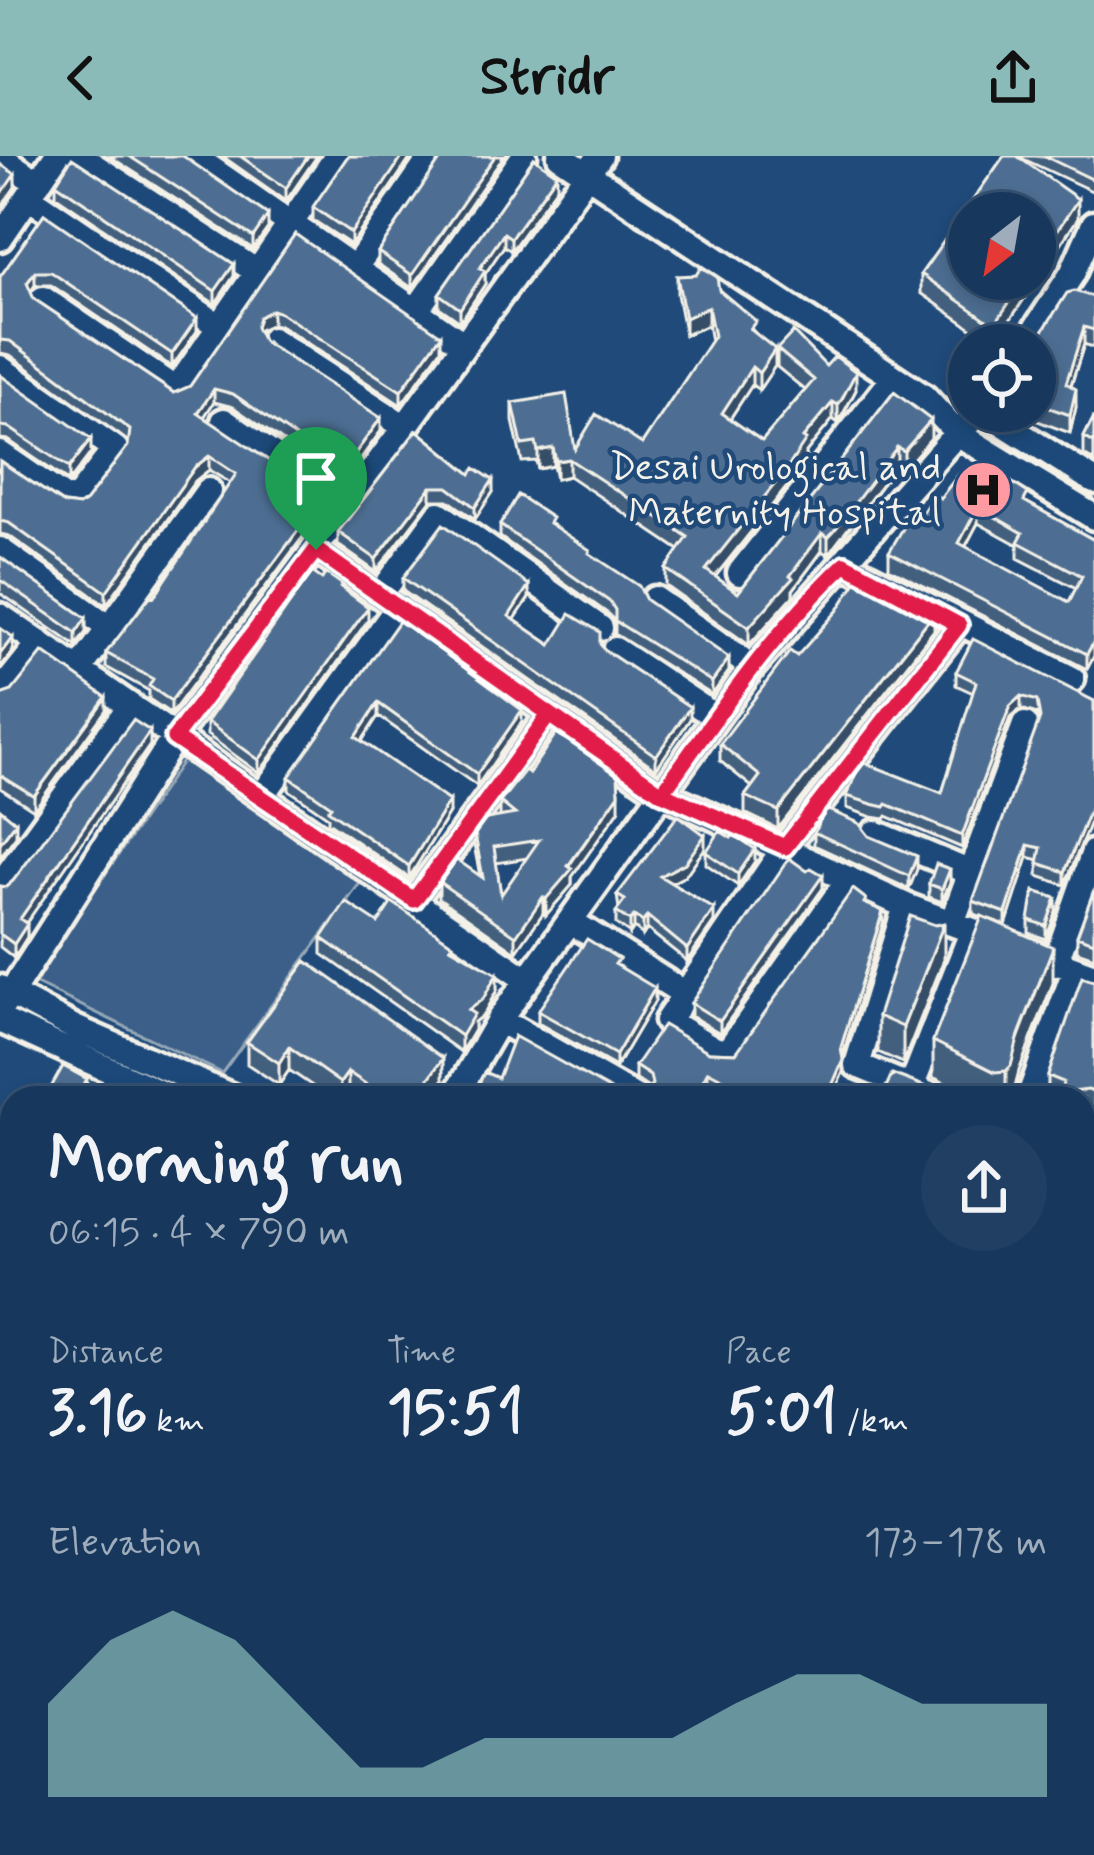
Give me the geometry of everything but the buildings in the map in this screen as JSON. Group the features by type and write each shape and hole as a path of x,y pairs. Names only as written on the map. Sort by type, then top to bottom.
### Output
{"street":[{"path":"0,238 56,156"},
{"path":"79,156 256,271"},
{"path":"193,156 462,344"},
{"path":"355,268 432,156"},
{"path":"415,312 524,156"},
{"path":"560,156 593,165 924,397 957,433 1094,517"},
{"path":"0,157 33,190 218,326"},
{"path":"43,299 176,390 292,223 326,160"},
{"path":"208,1086 3,997 174,738 316,550 593,165"},
{"path":"1044,324 1083,280 1094,224"},
{"path":"272,340 405,428"},
{"path":"0,368 115,449 74,504 0,454"},
{"path":"740,573 894,378"},
{"path":"924,397 948,402"},
{"path":"224,421 346,506"},
{"path":"1016,432 1094,481"},
{"path":"456,1079 752,668 957,433"},
{"path":"79,670 208,491"},
{"path":"262,796 389,601 439,514 600,628"},
{"path":"0,550 110,628"},
{"path":"316,550 662,793 906,906 1074,970"},
{"path":"845,564 1072,680"},
{"path":"655,599 752,668"},
{"path":"0,616 527,980"},
{"path":"849,879 728,1051 716,1050 667,1021 785,847 959,625"},
{"path":"0,693 40,643"},
{"path":"615,650 716,718"},
{"path":"0,885 130,706"},
{"path":"414,900 549,715"},
{"path":"912,1086 962,927 971,873 1025,725"},
{"path":"875,833 971,873"},
{"path":"1033,1086 1074,970 1094,852"},
{"path":"906,906 856,1065 906,1086"},
{"path":"570,921 685,994"},
{"path":"0,1020 145,1086"},
{"path":"499,1020 615,1086"},
{"path":"866,1086 872,1072"}],"shaded area":[{"path":"185,757 360,883 222,1073 32,982"}],"place":[{"name":"Desai Urological and Maternity Hospital","path":"983,490"}],"route":[{"path":"316,550 174,738 414,900 549,715 662,793 785,847 959,625 845,564 815,592 752,668 662,793 316,550"}]}
